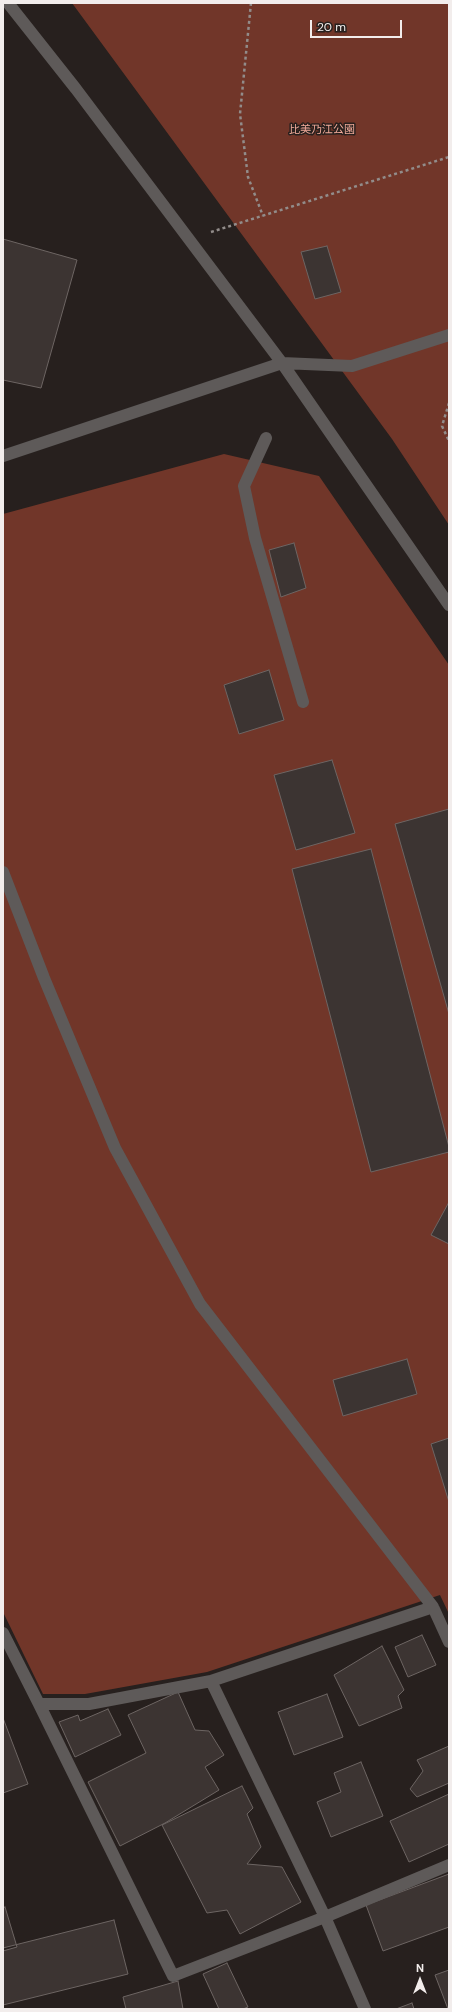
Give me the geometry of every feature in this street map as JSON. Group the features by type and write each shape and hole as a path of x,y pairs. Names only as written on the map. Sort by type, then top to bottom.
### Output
{"street":[{"path":"8,3 76,88 282,363 449,606"},
{"path":"3,456 282,363 352,366 449,335"},
{"path":"266,438 244,486 255,538 303,702"},
{"path":"3,872 44,978 115,1148 200,1304 433,1606 449,1642"},
{"path":"39,1704 89,1704 211,1681 433,1606"},
{"path":"3,1633 173,1976 325,1917 449,1865"},
{"path":"211,1681 325,1917 365,2009"}],"path":[{"path":"251,3 240,114 248,176 262,216"},
{"path":"189,239 449,157"},
{"path":"449,403 442,426 449,441"}],"green space":[{"name":"比美乃江公園","path":"72,3 449,3 449,525 392,439"},
{"path":"224,454 319,476 449,665 449,1614 440,1595 207,1672 85,1694 43,1694 3,1612 3,514"}],"building":[{"path":"3,239 77,260 41,388 3,380"},
{"path":"327,246 341,292 315,299 301,252"},
{"path":"294,543 306,588 281,597 269,550"},
{"path":"269,670 284,720 239,734 224,685"},
{"path":"332,760 355,833 296,850 274,775"},
{"path":"449,809 449,1014 395,824"},
{"path":"371,849 449,1147 449,1152 371,1172 292,869"},
{"path":"449,1202 449,1244 431,1235"},
{"path":"407,1359 417,1394 343,1416 333,1380"},
{"path":"449,1438 449,1502 431,1444"},
{"path":"422,1635 436,1665 408,1677 395,1647"},
{"path":"382,1646 404,1690 398,1696 402,1708 359,1726 334,1675"},
{"path":"178,1692 195,1730 209,1731 224,1755 205,1767 219,1790 165,1823 120,1846 88,1782 146,1753 128,1715"},
{"path":"327,1694 343,1737 294,1755 278,1712"},
{"path":"108,1709 121,1735 75,1757 59,1722 78,1715 80,1721"},
{"path":"3,1718 28,1784 3,1793"},
{"path":"449,1746 449,1783 417,1797 410,1789 423,1771 417,1760"},
{"path":"361,1762 383,1816 331,1837 317,1802 341,1792 334,1773"},
{"path":"242,1786 253,1808 247,1814 261,1847 247,1864 282,1867 301,1902 240,1934 227,1910 207,1913 162,1825"},
{"path":"449,1794 449,1844 409,1862 390,1821"},
{"path":"449,1874 449,1927 383,1951 366,1905"},
{"path":"5,1907 17,1947 3,1951 3,1908"},
{"path":"114,1920 128,1974 3,2005 3,1948"},
{"path":"227,1963 248,2007 243,2009 219,2009 203,1974"},
{"path":"449,1970 449,2009 448,2009 435,1975"},
{"path":"178,1981 183,2009 126,2009 123,1997"},
{"path":"412,2003 414,2009 396,2009"}]}
